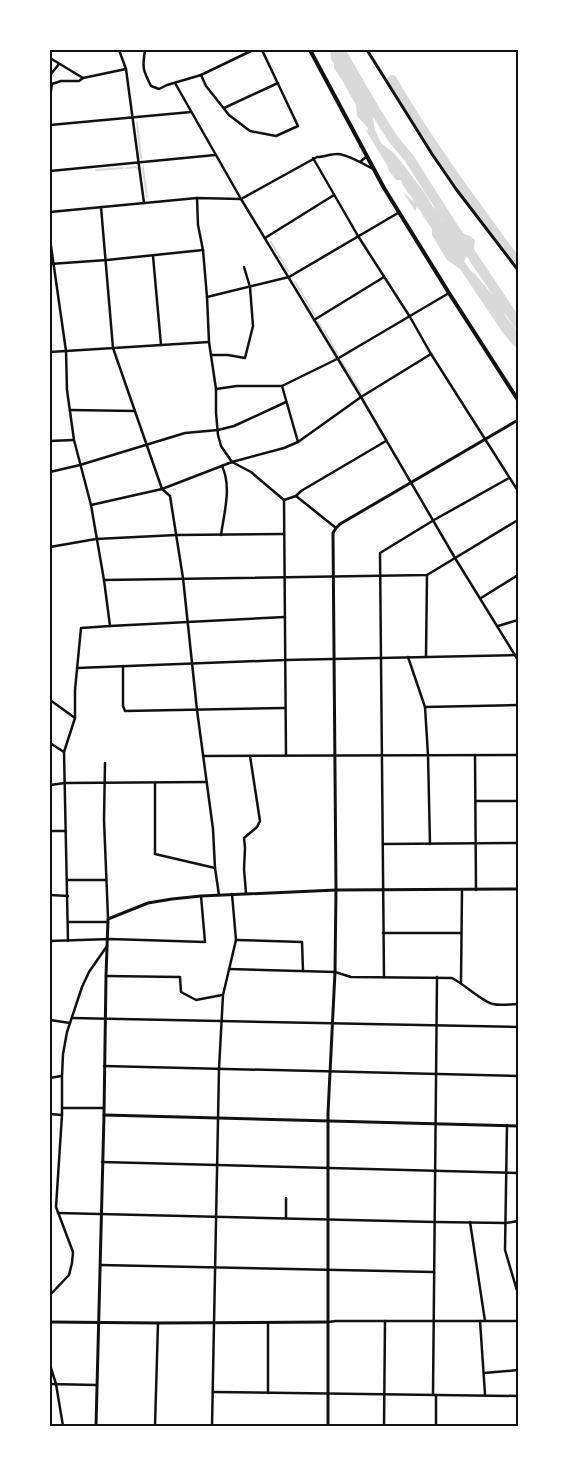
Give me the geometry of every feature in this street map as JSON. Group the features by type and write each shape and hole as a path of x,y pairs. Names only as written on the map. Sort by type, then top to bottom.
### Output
{"main road":[{"path":"310,50 366,157 398,213 518,400"}],"street":[{"path":"119,50 126,69 144,203"},
{"path":"145,50 144,72 151,86 159,89 201,75 253,50"},
{"path":"201,75 206,86 229,115 250,131 276,136 298,126 262,50"},
{"path":"367,50 456,189 518,270"},
{"path":"50,58 83,78"},
{"path":"50,97 51,74 59,64"},
{"path":"51,81 79,81 83,78 126,69"},
{"path":"175,83 241,199 518,660"},
{"path":"224,108 278,83"},
{"path":"50,125 191,112"},
{"path":"50,212 197,198 241,199 313,158 335,154 360,162 373,169"},
{"path":"50,172 215,155"},
{"path":"360,162 366,157"},
{"path":"313,158 358,236 518,491"},
{"path":"265,238 334,195"},
{"path":"197,198 198,225 203,250 207,297 209,342 216,389 218,435 221,446 232,462 251,472 284,500"},
{"path":"102,207 113,348 162,489 170,496 183,578 219,895"},
{"path":"207,297 289,277 398,213"},
{"path":"50,239 51,263 66,351 67,390 74,440 92,505 110,626"},
{"path":"51,263 107,260 203,250"},
{"path":"153,256 161,345"},
{"path":"212,355 245,358 253,326 250,287 244,267"},
{"path":"314,320 384,277"},
{"path":"216,389 236,386 282,386 337,359 449,293"},
{"path":"50,352 209,342"},
{"path":"92,505 162,489 232,462 284,448 298,442 361,397 431,354"},
{"path":"282,386 298,442"},
{"path":"50,472 80,465 185,432 218,430 234,426 286,402"},
{"path":"70,410 135,411"},
{"path":"328,1426 328,1121 335,972 336,890 332,539 336,528 518,420"},
{"path":"50,441 74,440"},
{"path":"284,500 296,496 301,491 386,441"},
{"path":"221,535 227,493 226,475 222,466"},
{"path":"384,977 380,553 509,478"},
{"path":"296,496 336,528"},
{"path":"284,500 286,755"},
{"path":"104,580 427,575 518,520"},
{"path":"50,548 96,539 176,535 283,534"},
{"path":"426,657 427,575"},
{"path":"480,598 518,575"},
{"path":"68,941 64,752 75,718 75,690 81,628 285,617"},
{"path":"498,626 518,620"},
{"path":"77,668 516,654"},
{"path":"408,657 425,707 430,844"},
{"path":"123,666 123,706 125,711 286,708"},
{"path":"50,700 75,718"},
{"path":"425,707 518,705"},
{"path":"50,743 64,752"},
{"path":"476,755 476,890"},
{"path":"203,756 518,755"},
{"path":"246,893 244,838 257,827 260,821 250,756"},
{"path":"96,1426 108,921 104,820 105,762"},
{"path":"50,784 206,782"},
{"path":"154,783 154,854 215,868"},
{"path":"476,801 518,801"},
{"path":"50,831 66,831"},
{"path":"383,844 518,843"},
{"path":"68,880 106,880"},
{"path":"68,922 108,921 148,903 201,896 336,890 518,889"},
{"path":"461,982 462,890"},
{"path":"212,1426 219,1069 223,995 236,940 232,894"},
{"path":"50,895 68,896"},
{"path":"50,941 205,942 201,896"},
{"path":"383,933 461,933"},
{"path":"236,940 302,942 303,971"},
{"path":"50,1295 69,1275 73,1252 56,1206 62,1115 63,1054 70,1023 82,987 89,972 107,946"},
{"path":"229,969 335,972 351,977 452,978 495,1005 518,1004"},
{"path":"106,976 180,977 181,992 196,1000 223,995"},
{"path":"436,1426 434,1272 438,977"},
{"path":"72,1018 518,1027"},
{"path":"50,1020 70,1023"},
{"path":"104,1066 518,1076"},
{"path":"50,1078 62,1076"},
{"path":"62,1108 103,1108"},
{"path":"50,1114 62,1115"},
{"path":"104,1115 518,1126"},
{"path":"507,1125 505,1250 518,1294"},
{"path":"102,1162 518,1173"},
{"path":"286,1198 286,1218"},
{"path":"58,1213 435,1222 518,1222"},
{"path":"470,1222 485,1321"},
{"path":"100,1265 434,1272"},
{"path":"384,1426 385,1321"},
{"path":"480,1321 485,1395"},
{"path":"50,1322 518,1321"},
{"path":"154,1426 158,1323"},
{"path":"268,1323 268,1393"},
{"path":"50,1364 56,1384 63,1426"},
{"path":"484,1373 518,1370"},
{"path":"50,1384 96,1385"},
{"path":"213,1392 518,1396"}],"shaded area":[{"path":"330,50 340,50 349,75 370,105 375,130 381,143 395,154 433,207 439,212 442,220 475,240 474,249 464,261 501,305 506,317 518,332 518,354 517,349 503,333 460,269 447,260 432,235 432,229 420,210 417,207 415,211 403,192 414,202 401,180 396,180 389,171 365,129 368,131 368,128 357,116 356,105 334,68"}],"waterway":[{"path":"340,50 393,139 409,158 518,324"},
{"path":"392,80 437,151 518,264"},
{"path":"137,123 141,158"},
{"path":"126,168 136,167 138,169"},
{"path":"96,170 123,168"},
{"path":"143,168 147,197"},
{"path":"271,242 288,271"},
{"path":"295,282 316,317"},
{"path":"318,322 322,328"},
{"path":"324,330 338,355"},
{"path":"342,362 361,392"}]}
